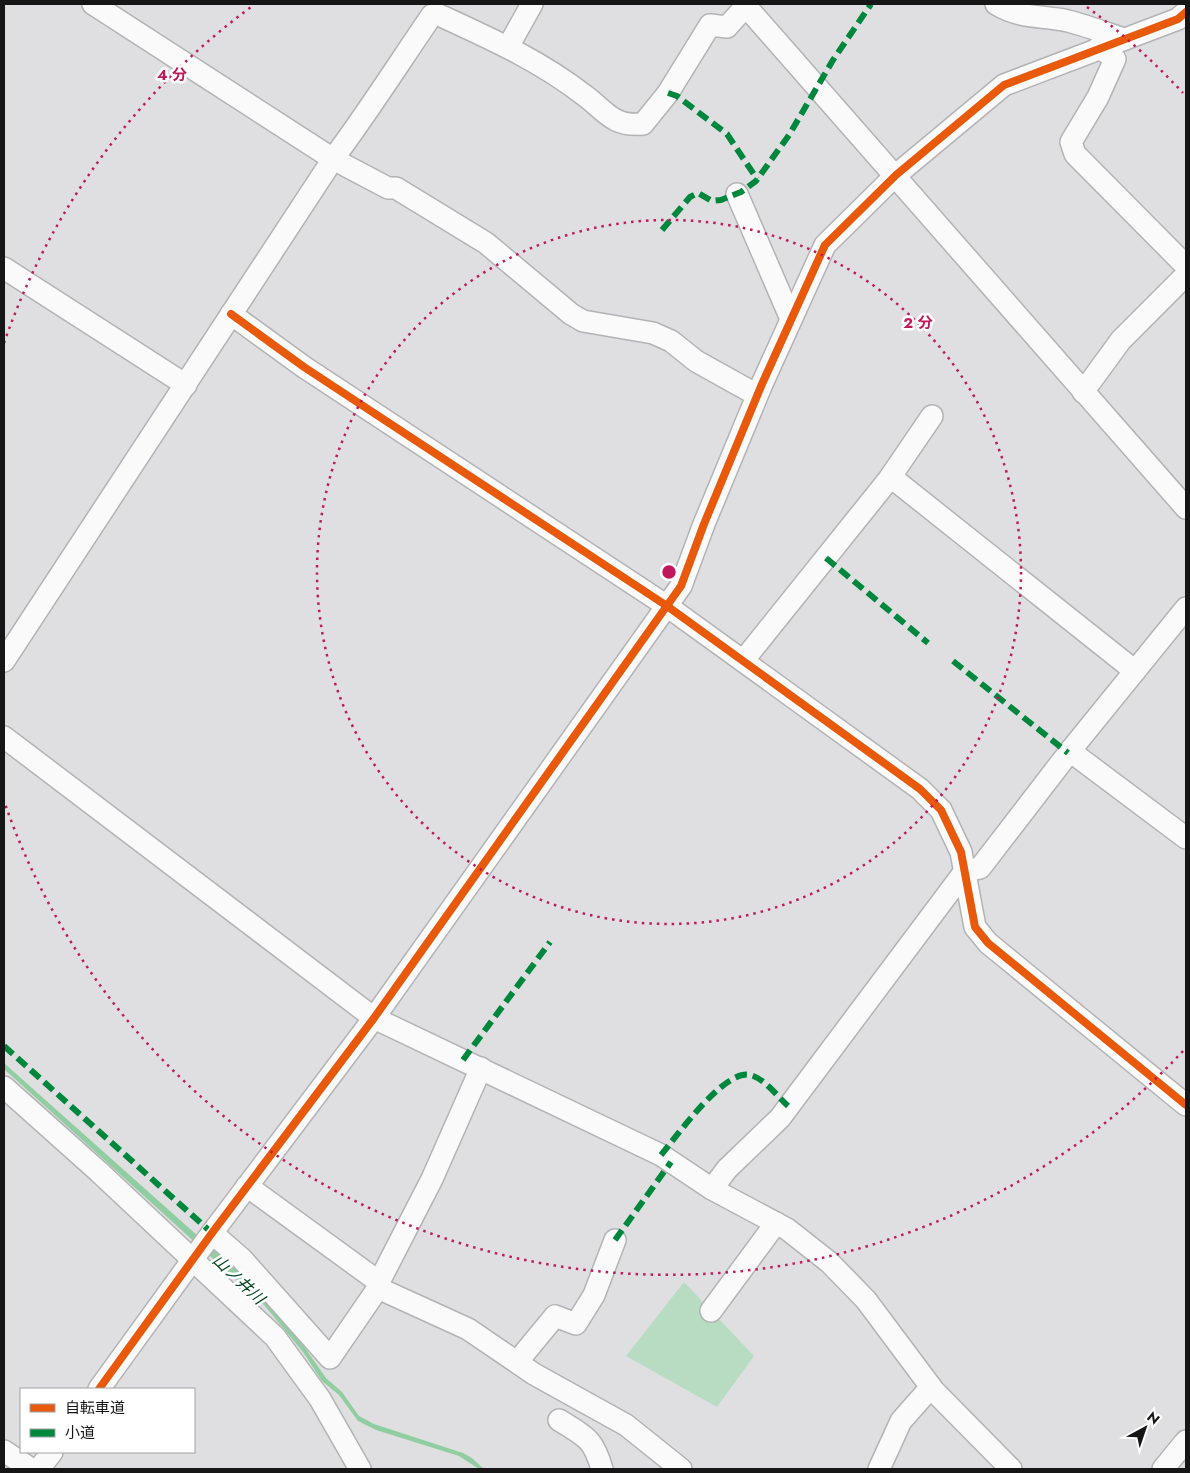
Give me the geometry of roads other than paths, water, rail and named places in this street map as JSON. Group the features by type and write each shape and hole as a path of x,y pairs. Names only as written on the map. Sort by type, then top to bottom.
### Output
{"street":[{"path":"93,4 332,159 388,188 396,188 486,243 571,314 583,321 653,333 671,340 696,361 757,394"},
{"path":"508,47 532,4"},
{"path":"996,4 1022,16 1042,16 1069,21 1124,39"},
{"path":"4,661 332,159 367,112 378,92 432,15 437,14 545,66 610,117 626,126 643,124 668,94 710,25 727,27 754,9 1083,392 1186,508"},
{"path":"100,1388 212,1233 374,1018 681,586 757,394 825,245 896,175 1004,86 1099,47 1178,19 1186,12"},
{"path":"1099,47 1115,60 1098,97 1072,142 1075,154 1186,266"},
{"path":"737,194 791,319"},
{"path":"4,268 186,385"},
{"path":"1083,392 1121,340 1186,275"},
{"path":"231,314 304,367 667,606 920,789 941,810 961,852 975,927 988,943 1186,1105"},
{"path":"743,661 891,477 932,416"},
{"path":"891,477 1135,671"},
{"path":"712,1189 727,1169 780,1118 964,871 980,868 1070,751 1186,608"},
{"path":"4,737 374,1018 661,1155 712,1189 776,1223 829,1262 866,1300 931,1387 1011,1469"},
{"path":"1070,751 1186,838"},
{"path":"212,1233 242,1259 330,1358 378,1285 432,1179 481,1068"},
{"path":"4,1087 276,1337 320,1399 360,1469"},
{"path":"247,1186 378,1285 468,1329 517,1362 626,1425 681,1469"},
{"path":"711,1311 776,1223"},
{"path":"517,1362 555,1316 576,1324 594,1295 616,1240"},
{"path":"879,1469 901,1421 931,1387"},
{"path":"559,1420 589,1439 596,1451 602,1469"},
{"path":"1163,1469 1186,1441"},
{"path":"4,1451 31,1469"},
{"path":"39,1469 51,1453"}],"water":[{"name":"山ノ井川","path":"4,1063 235,1269 296,1335 326,1378 342,1392 359,1416 374,1424 463,1453 484,1469 479,1469 459,1456 376,1430 358,1421 339,1395 322,1381 303,1352 264,1305 4,1069"}]}
